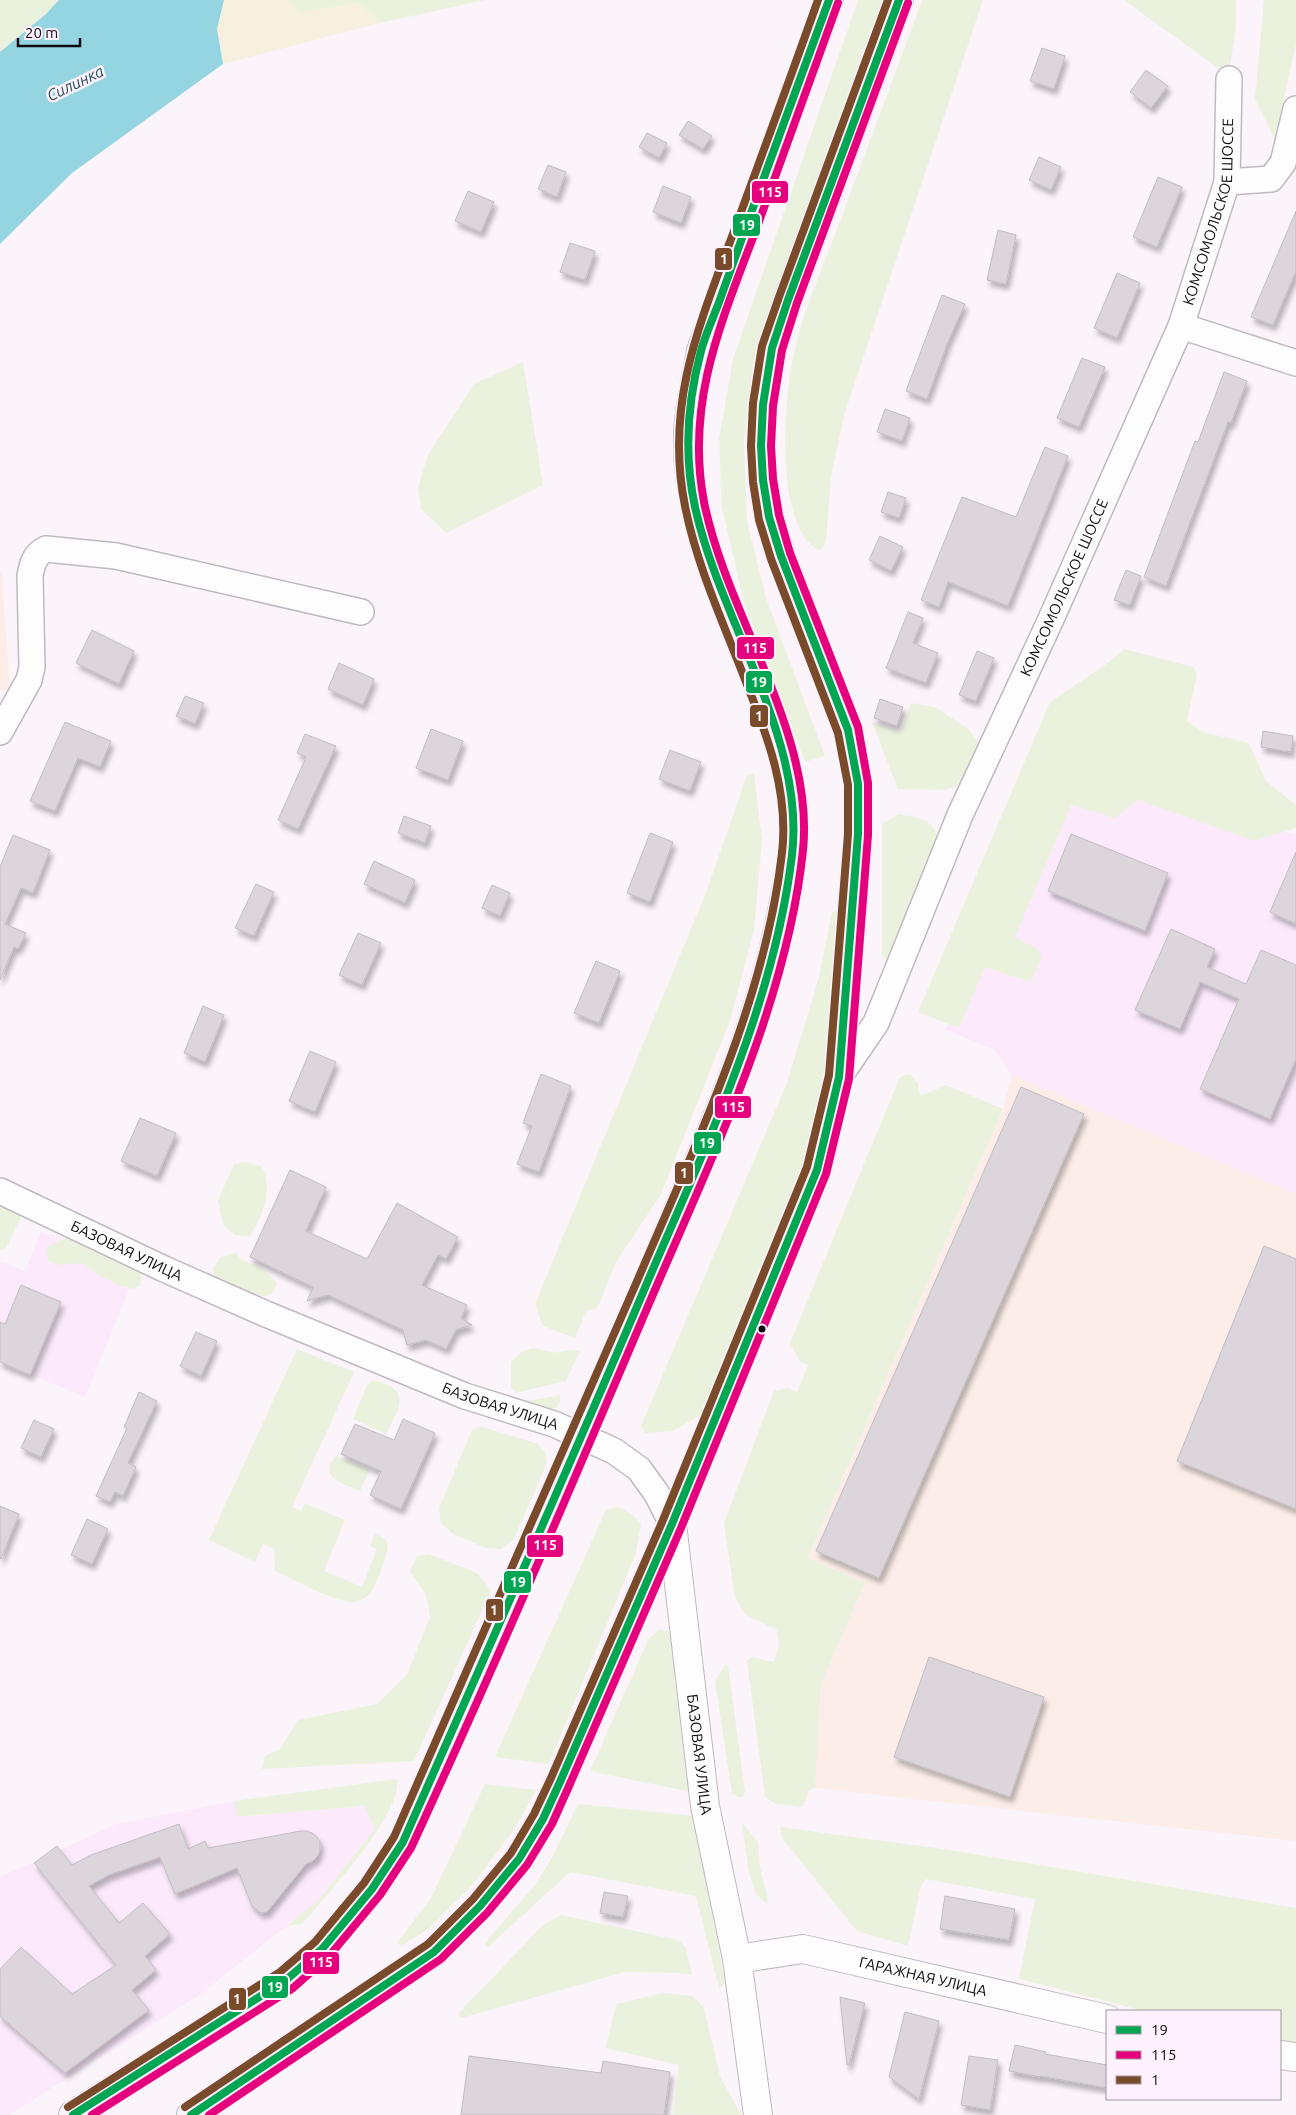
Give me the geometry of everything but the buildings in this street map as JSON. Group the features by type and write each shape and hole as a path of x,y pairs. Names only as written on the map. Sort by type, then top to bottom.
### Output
{"main road":[{"path":"73,2115 286,1980 322,1949 372,1889 403,1842 582,1436 714,1127 749,1032 776,947 788,880 794,820 784,753 711,562 700,526 692,487 688,444 701,351 829,0"},
{"name":"КОМСОМОЛЬСКОЕ ШОССЕ","path":"191,2115 434,1952 480,1906 519,1859 554,1797 672,1524 817,1170 839,1077 858,834 858,784 848,730 781,556 770,517 763,480 761,446 763,413 772,348 899,0"}],"street":[{"name":"КОМСОМОЛЬСКОЕ ШОССЕ","path":"839,1077 876,1023 960,815 1051,619 1181,326 1227,182 1229,79"},
{"path":"1227,182 1271,178 1283,163 1296,109"},
{"path":"1181,326 1296,363"},
{"path":"0,732 29,680 32,667 30,576 32,566 39,552 46,549 116,556 361,612"},
{"name":"БАЗОВАЯ УЛИЦА","path":"0,1191 162,1268 266,1314 456,1393 554,1424 582,1436 614,1451 640,1469 657,1494 672,1524 706,1806 737,1959 758,2115"},
{"name":"ГАРАЖНАЯ УЛИЦА","path":"737,1959 803,1949 1106,2019"},
{"path":"1281,2055 1296,2057"}],"shaded area":[{"path":"0,573 2,573 10,690 0,691"},
{"path":"1062,741 1296,835 1296,1194 1012,1075 993,1049 946,1030"},
{"path":"1012,1075 1296,1194 1296,1841 815,1788 821,1685 865,1583 808,1558 1003,1109"},
{"path":"41,1231 137,1270 85,1397 0,1362 0,1261 25,1271"},
{"path":"234,1801 237,1817 364,1806 375,1829 316,1903 198,1996 9,2115 0,2115 0,1877 117,1824"}],"green space":[{"path":"0,0 59,0 46,14 0,52"},
{"path":"289,0 485,0 380,23 358,3 301,13"},
{"path":"858,0 884,0 776,296 753,366 744,442 747,521 766,598 825,756 805,762 744,602 722,508 719,440 733,359"},
{"path":"922,0 983,0 844,415 831,478 826,540 823,547 819,550 805,538 795,518 789,492 785,435 792,363 800,328 812,293"},
{"path":"1124,0 1236,0 1236,27 1230,66 1218,68"},
{"path":"1264,0 1296,0 1296,44 1275,139 1255,99"},
{"path":"523,362 543,485 446,533 421,509 418,488 428,455 474,384"},
{"path":"1124,649 1193,667 1197,674 1187,721 1203,732 1249,743 1266,781 1296,805 1296,828 1254,841 1138,800 1115,818 1071,805 1015,937 1036,948 1042,957 1031,981 985,967 959,1028 918,1012 1050,702 1108,663"},
{"path":"911,703 935,707 968,729 982,747 962,783 945,790 898,789 872,722 901,732"},
{"path":"754,773 762,840 754,929 731,1018 661,1194 616,1262 597,1309 586,1311 575,1338 543,1326 535,1304 706,893 747,775"},
{"path":"899,814 926,821 934,829 939,845 890,963 882,955 882,824"},
{"path":"841,911 824,1099 807,1171 699,1416 672,1431 645,1433 641,1426 787,1083 819,977 832,912"},
{"path":"910,1074 918,1083 920,1096 946,1085 1003,1109 808,1558 865,1583 821,1685 815,1788 808,1791 807,1799 802,1807 776,1804 765,1797 747,1661 751,1657 774,1662 779,1644 777,1630 746,1615 735,1597 724,1523 774,1391 788,1388 797,1393 808,1365 799,1361 790,1343 900,1077"},
{"path":"245,1162 261,1166 267,1183 265,1202 259,1220 250,1236 235,1235 223,1225 218,1200 234,1164"},
{"path":"0,1201 14,1208 21,1217 6,1248 0,1251"},
{"path":"69,1236 144,1271 140,1285 134,1289 120,1286 97,1274 82,1263 60,1265 48,1261 46,1248"},
{"path":"235,1253 242,1260 261,1267 277,1283 271,1294 259,1296 251,1294 214,1279 213,1269 221,1257"},
{"path":"533,1348 555,1353 569,1350 580,1351 566,1381 515,1393 511,1387 511,1362 523,1351"},
{"path":"297,1349 354,1372 292,1507 301,1511 305,1503 345,1520 324,1571 362,1587 377,1549 370,1546 375,1534 386,1540 387,1552 371,1592 368,1596 354,1602 337,1599 275,1571 274,1549 263,1544 255,1562 209,1540"},
{"path":"372,1381 388,1385 399,1395 399,1407 386,1434 353,1419 367,1385"},
{"path":"560,1395 560,1402 556,1408 544,1410 523,1402"},
{"path":"483,1427 538,1444 545,1453 547,1463 514,1539 501,1549 485,1548 452,1533 441,1523 439,1508 473,1428"},
{"path":"336,1456 370,1470 360,1491 334,1479 329,1469"},
{"path":"618,1507 631,1514 641,1524 636,1553 549,1764 495,1757 606,1510"},
{"path":"429,1554 477,1573 486,1583 490,1593 414,1761 262,1769 265,1756 280,1749 298,1720 377,1704 407,1675 430,1617 426,1594 410,1572 417,1556"},
{"path":"659,1630 672,1632 696,1793 590,1771 649,1638"},
{"path":"726,1664 728,1666 745,1791 743,1797 732,1794 715,1681"},
{"path":"397,1779 396,1794 388,1812 361,1854 302,1924 288,1926 316,1903 375,1829 364,1806 237,1817 234,1801"},
{"path":"485,1784 536,1790 517,1825 474,1883 430,1928 403,1945 397,1943 431,1898"},
{"path":"578,1804 695,1816 725,1983 719,1988 696,1896 570,1872 488,1947 484,1944 535,1885 553,1856"},
{"path":"742,1823 758,1842 760,1868 768,1899 767,1904 756,1894 749,1873"},
{"path":"780,1827 950,1850 1296,1908 1296,2043 1281,2041 1281,2010 1140,2010 1019,1979 1035,1899 926,1879 921,1885 908,1946 857,1931 782,1838"},
{"path":"561,1915 678,1940 686,1948 692,1975 625,1972 461,2018 458,2014 543,1925"},
{"path":"664,1993 693,1996 704,2008 720,2076 741,2115 673,2115 679,2065 605,2048 617,2004"}],"sand":[{"path":"224,0 289,0 301,13 358,3 380,23 223,64 217,29"}],"water":[{"name":"Силинка","path":"59,0 224,0 217,29 223,64 72,173 0,244 0,52 46,14"}],"transit line":[{"name":"1","path":"68,2107 280,1972 315,1942 364,1883 394,1837 578,1419 705,1124 725,1071 744,1017 773,909 782,853 782,809 775,766 769,744 712,595 690,529 680,466 679,428 691,356 702,320 818,0"},
{"name":"19","path":"73,2115 286,1980 322,1949 372,1889 403,1842 587,1423 735,1074 770,966 783,911 792,855 793,811 786,768 774,724 707,550 695,507 688,449 690,410 696,371 704,340 829,0"},
{"name":"1","path":"185,2107 428,1944 473,1899 511,1853 534,1814 551,1778 663,1520 807,1167 829,1075 848,834 848,785 838,733 771,559 759,520 753,482 751,446 753,403 762,346 888,0"},
{"name":"19","path":"191,2115 434,1952 480,1906 519,1859 543,1819 560,1782 672,1524 817,1170 839,1077 858,834 858,784 848,730 781,556 769,517 763,480 761,446 763,405 772,348 788,300 899,0"},
{"name":"115","path":"92,2115 293,1988 330,1955 380,1895 411,1848 561,1510 720,1140 763,1025 781,967 794,908 803,850 803,806 796,763 783,719 715,545 704,502 699,464 700,427 704,391 722,321 838,3"},
{"name":"115","path":"209,2115 441,1959 487,1913 527,1865 552,1824 681,1528 826,1174 849,1079 868,835 868,783 858,727 790,553 779,515 773,479 771,446 773,406 782,350 797,303 908,3"}]}
